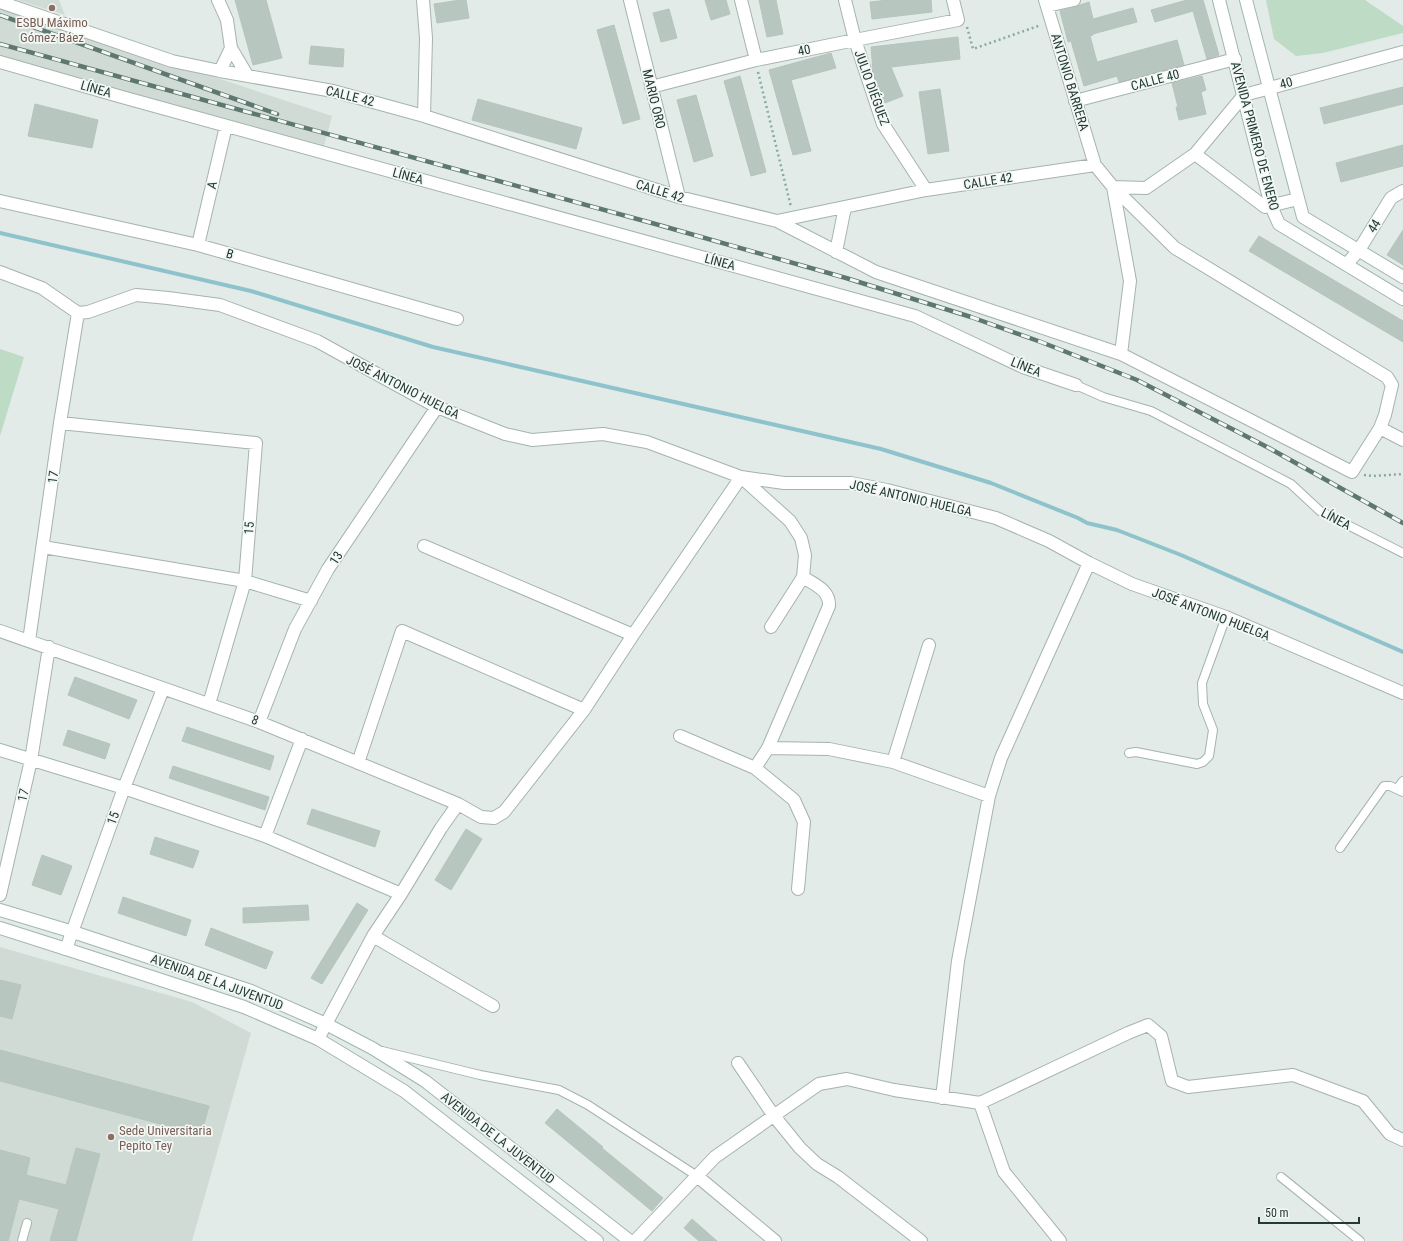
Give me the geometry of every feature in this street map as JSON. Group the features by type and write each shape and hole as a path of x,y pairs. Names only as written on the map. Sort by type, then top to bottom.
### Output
{"street":[{"path":"218,0 228,20 231,48 247,76"},
{"path":"422,0 426,38 424,116"},
{"name":"MARIO ORO","path":"630,0 679,197"},
{"path":"741,0 756,60"},
{"name":"JULIO DIÉGUEZ","path":"845,0 855,40 883,124 926,190"},
{"path":"953,0 958,20"},
{"path":"1046,3 1074,0"},
{"name":"AVENIDA PRIMERO DE ENERO","path":"1219,0 1271,206 1279,224 1403,299"},
{"name":"AVENIDA PRIMERO DE ENERO","path":"1246,0 1302,217 1403,277"},
{"name":"CALLE 42","path":"0,2 172,61 333,91 424,116 679,197 777,221 926,190 1095,165"},
{"name":"ANTONIO BARRERA","path":"1046,3 1095,165"},
{"name":"40","path":"651,87 756,60 958,20"},
{"path":"220,71 231,48"},
{"name":"40","path":"1244,95 1403,52"},
{"name":"CALLE 40","path":"1075,101 1235,59"},
{"name":"LÍNEA","path":"0,62 226,126 915,316 1023,367 1076,385"},
{"path":"1113,187 1146,188 1195,154 1244,95"},
{"name":"A","path":"198,245 226,126"},
{"path":"1195,154 1265,207 1298,199"},
{"path":"777,221 876,272 1121,354 1352,472 1380,428 1385,415 1392,385 1387,377 1175,248 1113,187 1095,165"},
{"path":"1113,187 1130,280 1121,354"},
{"name":"44","path":"1347,264 1359,250 1391,198 1403,191"},
{"name":"B","path":"0,201 198,245 457,319"},
{"path":"836,252 845,207"},
{"path":"0,272 42,288 78,313"},
{"name":"JOSÉ ANTONIO HUELGA","path":"78,313 88,312 136,295 220,305 317,341 437,407 505,434 532,440 603,434 647,442 741,477 784,483 851,483 895,492 996,518 1049,541 1132,584 1226,617 1403,693"},
{"name":"17","path":"29,641 60,423 78,313"},
{"name":"13","path":"259,722 295,629 328,569 437,407"},
{"name":"15","path":"60,423 256,443 245,581 209,704"},
{"path":"1380,428 1403,440"},
{"path":"358,763 402,631 584,710 633,635 741,477 790,521 801,538 805,555 803,577 771,627"},
{"path":"424,546 633,635"},
{"path":"43,547 245,581 311,601"},
{"path":"942,1098 958,961 989,796 1001,758 1089,563"},
{"path":"755,768 768,748 829,606 827,593 803,577"},
{"name":"8","path":"0,631 259,722 458,804 481,817 494,818 504,812 584,710"},
{"path":"893,762 929,646"},
{"name":"17","path":"0,895 31,760 49,647"},
{"name":"15","path":"66,949 124,788 163,689"},
{"path":"680,736 755,768 794,800 804,822 798,889"},
{"path":"265,836 302,739"},
{"path":"768,748 829,749 893,762 989,796"},
{"path":"0,750 124,788 265,836 401,894"},
{"path":"318,1039 373,936 401,894 441,828 458,804"},
{"name":"AVENIDA DE LA JUVENTUD","path":"0,910 251,991 326,1024 372,1048 425,1081 630,1241"},
{"name":"AVENIDA DE LA JUVENTUD","path":"0,928 244,1007 318,1039 404,1091 597,1241"},
{"path":"373,936 493,1006"},
{"path":"244,1007 251,991"},
{"path":"635,1241 715,1158 819,1084 847,1079 894,1090 980,1103 1148,1025 1161,1036 1172,1081 1188,1086 1293,1075 1363,1101 1390,1134 1403,1140"},
{"path":"738,1063 774,1116 800,1148 817,1164 838,1177 921,1241"},
{"path":"980,1103 1004,1172 1060,1241"},
{"path":"697,1176 775,1241"}],"lane":[{"name":"LÍNEA","path":"1076,385 1103,396 1151,411 1291,484 1320,511 1403,553"},
{"path":"1130,753 1136,752 1197,764 1203,762 1209,756 1212,730 1203,704 1202,683 1226,617"},
{"path":"1340,848 1384,786 1390,786 1400,791 1403,781"},
{"path":"372,1048 480,1075 559,1090 588,1105 697,1176"},
{"path":"1281,1177 1360,1241"},
{"path":"22,1241 27,1223"}],"path":[{"path":"958,20 966,23 973,49 1051,22"},
{"path":"756,60 794,217"},
{"path":"1352,472 1373,476 1403,474"}],"shaded area":[{"name":"ESBU Máximo Gómez Báez","path":"18,0 59,0 65,15"},
{"path":"0,6 332,116 323,150 0,62"},
{"name":"Sede Universitaria Pepito Tey","path":"0,947 192,1002 251,1033 192,1241 0,1241"}],"green space":[{"path":"1266,0 1365,0 1403,26 1403,33 1323,53 1296,56 1274,39"},
{"path":"0,349 24,357 0,436"}],"building":[{"path":"235,0 266,0 282,58 253,65"},
{"path":"466,0 469,18 437,23 434,4"},
{"path":"705,0 726,0 730,14 711,20"},
{"path":"759,0 776,0 783,34 767,37"},
{"path":"888,0 931,0 932,12 872,19 870,2"},
{"path":"1187,0 1203,0 1219,55 1207,59 1193,11 1155,22 1151,10"},
{"path":"1089,2 1093,19 1133,8 1137,22 1090,36 1097,62 1177,40 1184,65 1119,82 1117,76 1084,86 1071,41 1068,42 1060,11"},
{"path":"669,9 677,38 661,42 653,13"},
{"path":"614,25 640,119 623,124 597,30"},
{"path":"958,37 960,59 891,67 903,96 885,103 873,71 871,47"},
{"path":"311,46 344,49 343,67 309,64"},
{"path":"831,53 836,68 791,80 811,151 793,155 769,70"},
{"path":"740,76 766,172 751,176 724,81"},
{"path":"1202,76 1206,90 1201,92 1206,114 1179,120 1176,107 1178,107 1172,83"},
{"path":"1403,87 1403,104 1324,124 1320,108"},
{"path":"940,89 949,151 928,154 919,92"},
{"path":"696,95 713,156 694,162 677,100"},
{"path":"478,99 582,128 576,149 472,120"},
{"path":"35,104 98,120 92,148 28,136"},
{"path":"1403,145 1403,166 1341,182 1336,163"},
{"path":"1403,230 1403,265 1387,255"},
{"path":"1259,236 1403,321 1403,342 1249,251"},
{"path":"75,677 137,700 129,719 68,695"},
{"path":"187,727 274,756 270,770 182,741"},
{"path":"68,730 110,744 105,759 63,745"},
{"path":"173,766 269,797 265,810 169,778"},
{"path":"312,809 380,831 375,847 307,824"},
{"path":"466,829 482,839 451,890 435,880"},
{"path":"155,837 199,851 193,868 150,854"},
{"path":"42,855 72,866 61,895 32,885"},
{"path":"123,897 191,920 186,936 118,913"},
{"path":"357,903 368,910 322,984 311,978"},
{"path":"308,905 309,920 243,923 243,908"},
{"path":"211,928 273,952 266,969 205,945"},
{"path":"0,980 21,985 12,1019 0,1016"},
{"path":"0,1050 209,1106 201,1135 0,1081"},
{"path":"557,1109 663,1198 652,1211 545,1123"},
{"path":"76,1148 100,1154 76,1241 50,1241 59,1209 19,1199 8,1241 0,1241 0,1150 30,1158 26,1175 66,1185"},
{"path":"692,1219 717,1241 699,1241 684,1228"}],"waterway":[{"path":"0,233 251,291 433,347 881,449 991,483 1087,523 1117,530 1181,555 1403,652"}],"railway":[{"path":"0,15 277,114"},
{"path":"0,44 659,225 846,278 971,317 1041,342 1137,380 1269,448 1403,523"}],"place":[{"name":"ESBU Máximo Gómez Báez","path":"52,8"},
{"name":"Sede Universitaria Pepito Tey","path":"111,1137"}]}
